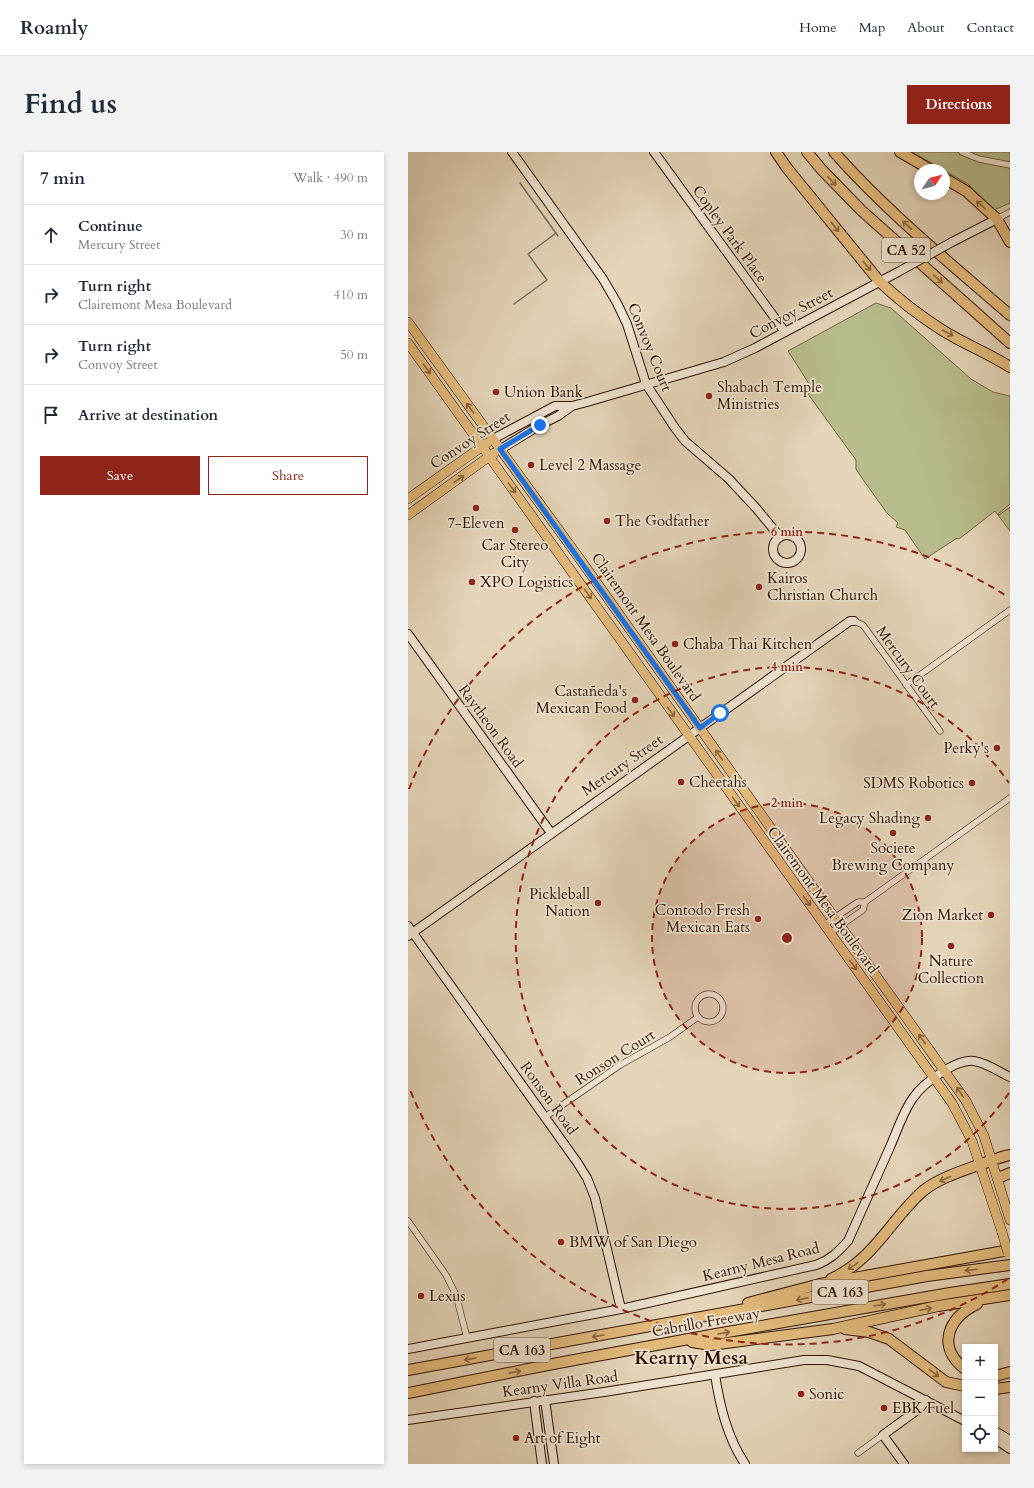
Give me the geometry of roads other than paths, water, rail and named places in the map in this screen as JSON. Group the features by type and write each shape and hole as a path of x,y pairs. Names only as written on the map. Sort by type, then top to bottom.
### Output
{"highway":[{"path":"776,152 787,168 879,282 943,331 994,357 1010,367"},
{"name":"CA 52","path":"807,152 822,170 862,211 1010,343"},
{"name":"CA 52","path":"834,152 853,173 924,240 1010,315"},
{"path":"900,152 921,164"},
{"path":"950,182 966,191 997,219 1010,242"},
{"path":"820,1284 839,1275 862,1260 881,1241 910,1204 924,1190 940,1180 981,1164 1010,1155"},
{"path":"998,1178 1010,1173"},
{"path":"671,1323 820,1284 1010,1250"},
{"name":"Cabrillo Freeway","path":"408,1370 927,1276 1010,1265"},
{"name":"Cabrillo Freeway","path":"408,1393 558,1363 950,1293 1010,1284"},
{"path":"686,1341 711,1345 833,1329 938,1306 1010,1295"},
{"path":"962,1366 950,1352 948,1336 958,1316 967,1309 986,1299"},
{"path":"833,1329 869,1332 889,1339 946,1382 962,1385"},
{"path":"998,1375 1010,1372"},
{"path":"998,1389 1010,1387"}],"main road":[{"name":"Clairemont Mesa Boulevard","path":"408,322 700,728 834,918 945,1070 974,1114 983,1134 1010,1220"},
{"name":"Clairemont Mesa Boulevard","path":"408,343 952,1103 969,1132 981,1164 1010,1258"},
{"name":"Convoy Street","path":"408,499 493,439"},
{"name":"Convoy Street","path":"408,515 500,449"}],"street":[{"name":"Convoy Court","path":"512,152 602,277 617,303 632,338 646,384 657,402 685,440 729,479 780,537"},
{"name":"Copley Park Place","path":"654,152 785,332"},
{"path":"962,152 979,159 1010,165"},
{"name":"Convoy Street","path":"493,439 555,406 572,406 724,362 755,348 1010,212"},
{"name":"Convoy Street","path":"500,449 558,416 572,406"},
{"path":"906,685 1010,610"},
{"name":"Mercury Street","path":"410,931 850,621 854,621"},
{"name":"Mercury Court","path":"854,621 863,625 940,731"},
{"name":"Raytheon Road","path":"408,634 551,833"},
{"path":"824,925 858,902 865,902 1010,798"},
{"path":"830,933 863,910 865,902"},
{"name":"Ronson Road","path":"410,931 577,1162 591,1187 598,1210 621,1309"},
{"path":"712,994 721,1000 724,1010 719,1019 706,1023 698,1017 695,1007 699,998 712,994"},
{"name":"Ronson Court","path":"545,1117 620,1065 670,1037 698,1017"},
{"name":"Kearny Mesa Road","path":"408,1349 621,1309 816,1265 835,1256 848,1241 913,1098 922,1088 945,1070 956,1064 973,1061 986,1065 1010,1077"},
{"path":"408,1221 446,1275 456,1295 467,1338"},
{"name":"Kearny Villa Road","path":"408,1420 715,1375 804,1360 827,1360 859,1366 962,1419"},
{"path":"715,1375 720,1405 730,1434 745,1464"},
{"path":"545,1400 554,1464"},
{"path":"858,1453 920,1408 926,1400"},
{"path":"534,1401 542,1464"},
{"path":"998,1433 1010,1440"},
{"path":"883,1435 904,1464"},
{"path":"998,1441 1010,1449"}],"waterway":[{"path":"520,183 558,236"},
{"path":"514,304 547,280 528,254 556,233"}],"place":[{"name":"Union Bank","path":"496,392"},
{"name":"Shabach Temple Ministries","path":"709,396"},
{"name":"Level 2 Massage","path":"531,465"},
{"name":"7-Eleven","path":"476,508"},
{"name":"The Godfather","path":"607,521"},
{"name":"Car Stereo City","path":"515,530"},
{"name":"XPO Logistics","path":"472,582"},
{"name":"Kairos Christian Church","path":"759,587"},
{"name":"Chaba Thai Kitchen","path":"675,644"},
{"name":"Castañeda's Mexican Food","path":"635,700"},
{"name":"Perky's","path":"997,748"},
{"name":"Cheetahs","path":"681,782"},
{"name":"SDMS Robotics","path":"972,783"},
{"name":"Legacy Shading","path":"928,818"},
{"name":"Societe Brewing Company","path":"893,833"},
{"name":"Pickleball Nation","path":"598,903"},
{"name":"Zion Market","path":"991,915"},
{"name":"Contodo Fresh Mexican Eats","path":"758,919"},
{"name":"Nature Collection","path":"951,946"},
{"name":"BMW of San Diego","path":"561,1242"},
{"name":"Lexus","path":"421,1296"},
{"name":"Sonic","path":"801,1394"},
{"name":"EBK Fuel","path":"884,1408"},
{"name":"Art of Eight","path":"516,1438"}],"district":[{"name":"Kearny Mesa","path":"691,1358"}]}
